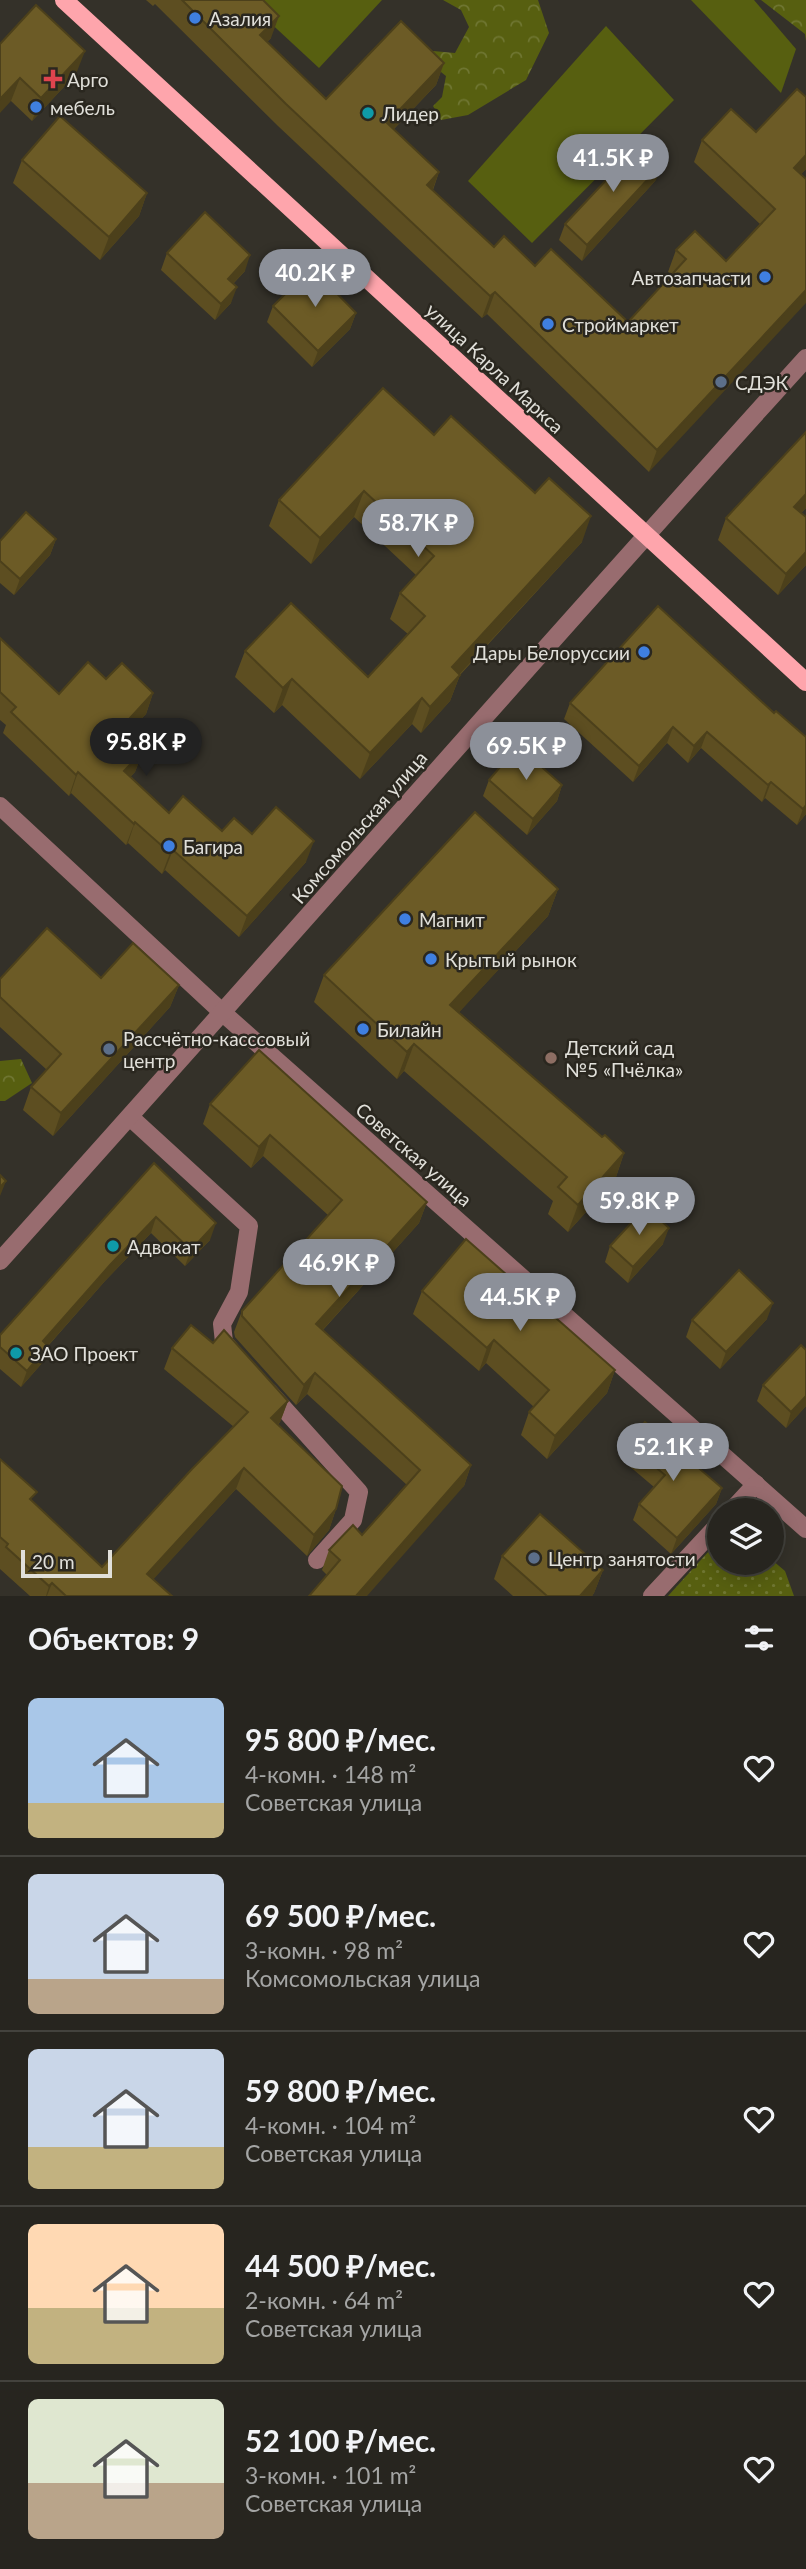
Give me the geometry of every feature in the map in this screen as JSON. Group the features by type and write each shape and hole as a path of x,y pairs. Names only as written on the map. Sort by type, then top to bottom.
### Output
{"main road":[{"name":"улица Карла Маркса","path":"64,0 806,681"}],"street":[{"name":"Комсомольская улица","path":"0,1261 645,535 806,358"},
{"name":"Советская улица","path":"0,806 223,1013 806,1528"},
{"path":"130,1117 249,1226 239,1292 222,1324 224,1342 242,1362"},
{"path":"260,1382 359,1492 353,1520 317,1560"},
{"path":"743,1498 756,1484"},
{"path":"652,1596 707,1537"}],"green space":[{"path":"256,0 382,0 319,68 251,5"},
{"path":"443,0 538,0 549,33 526,80 468,115 441,120 433,106 442,97 446,76 431,64 433,51 455,53 469,27 461,10"},
{"path":"691,0 754,0 796,49 781,93"},
{"path":"761,0 806,0 806,41 805,34"},
{"path":"606,26 674,100 532,243 468,181"},
{"path":"21,1059 32,1083 5,1101 0,1101 0,1061"},
{"path":"707,1553 707,1575 784,1575 784,1570 794,1596 668,1596"}],"building":[{"path":"182,0 263,0 279,16 260,35 326,99 401,21 444,63 387,123 439,172 427,185 494,247 504,236 535,266 551,249 628,322 686,259 676,250 695,231 726,261 775,209 702,140 731,109 756,132 797,89 806,97 806,155 794,168 806,179 806,290 657,450 495,292 490,296 286,104"},
{"path":"36,5 85,51 41,98 20,78 0,99 0,44"},
{"path":"60,116 147,193 109,237 22,160"},
{"path":"640,144 662,164 587,245 565,224"},
{"path":"205,212 250,255 228,279 237,287 221,304 167,253"},
{"path":"312,268 356,313 318,351 273,306"},
{"path":"383,388 434,435 451,416 535,493 549,478 591,516 452,667 460,675 430,707 422,698 370,753 292,679 283,688 245,651 291,603 368,677 425,616 400,593 434,556 364,491 320,538 279,500"},
{"path":"806,432 806,494 794,507 806,517 806,552 786,574 726,518"},
{"path":"26,512 56,539 20,579 0,561 0,541"},
{"path":"658,606 774,713 776,711 806,737 806,805 803,809 771,782 768,785 707,732 694,746 673,727 639,766 570,703"},
{"path":"0,638 59,694 88,662 106,679 122,663 153,693 120,729 143,751 124,771 169,813 183,796 222,831 234,818 252,834 276,807 314,841 247,916 173,850 170,853 78,772 76,775 11,712 16,707 0,692"},
{"path":"518,746 562,785 533,819 489,780"},
{"path":"475,812 558,889 450,1005 624,1153 578,1205 558,1187 567,1177 414,1044 407,1052 324,975"},
{"path":"47,928 101,978 133,943 179,985 61,1113 31,1087 61,1054 0,997 0,979"},
{"path":"259,1050 427,1202 316,1324 471,1465 356,1596 309,1596 340,1560 329,1550 353,1525 362,1535 420,1470 315,1373 304,1385 242,1316 242,1311 342,1200 270,1135 259,1147 210,1104"},
{"path":"154,1163 216,1223 191,1250 156,1217 43,1341 48,1346 27,1371 0,1347 0,1335"},
{"path":"0,1175 6,1181 0,1187"},
{"path":"646,1207 669,1228 633,1267 610,1246"},
{"path":"466,1239 615,1370 555,1436 529,1412 549,1390 494,1340 487,1348 422,1291"},
{"path":"739,1270 773,1303 726,1352 692,1320"},
{"path":"191,1325 213,1343 224,1330 288,1401 271,1418 342,1486 336,1509 314,1535 244,1468 147,1574 172,1596 66,1596 52,1583 49,1586 6,1547 8,1544 0,1537 0,1459 37,1492 30,1499 102,1567 248,1412 172,1348"},
{"path":"801,1345 806,1350 806,1396 791,1412 763,1385"},
{"path":"645,1422 722,1488 713,1498 707,1498 707,1505 677,1538 639,1504 665,1475 627,1443"},
{"path":"540,1514 603,1570 580,1596 547,1596 502,1556"}],"place":[{"name":"Азалия","path":"195,18"},
{"name":"Арго","path":"53,79"},
{"name":"мебель","path":"36,107"},
{"name":"Лидер","path":"368,113"},
{"name":"Автозапчасти","path":"765,277"},
{"name":"Строймаркет","path":"548,324"},
{"name":"СДЭК","path":"721,382"},
{"name":"Дары Белоруссии","path":"644,652"},
{"name":"Багира","path":"169,846"},
{"name":"Магнит","path":"405,919"},
{"name":"Крытый рынок","path":"431,959"},
{"name":"Билайн","path":"363,1029"},
{"name":"Рассчётно-касссовый центр","path":"109,1049"},
{"name":"Детский сад №5 «Пчёлка»","path":"551,1058"},
{"name":"Адвокат","path":"113,1246"},
{"name":"ЗАО Проект","path":"16,1353"},
{"name":"Центр занятости","path":"534,1558"}]}
